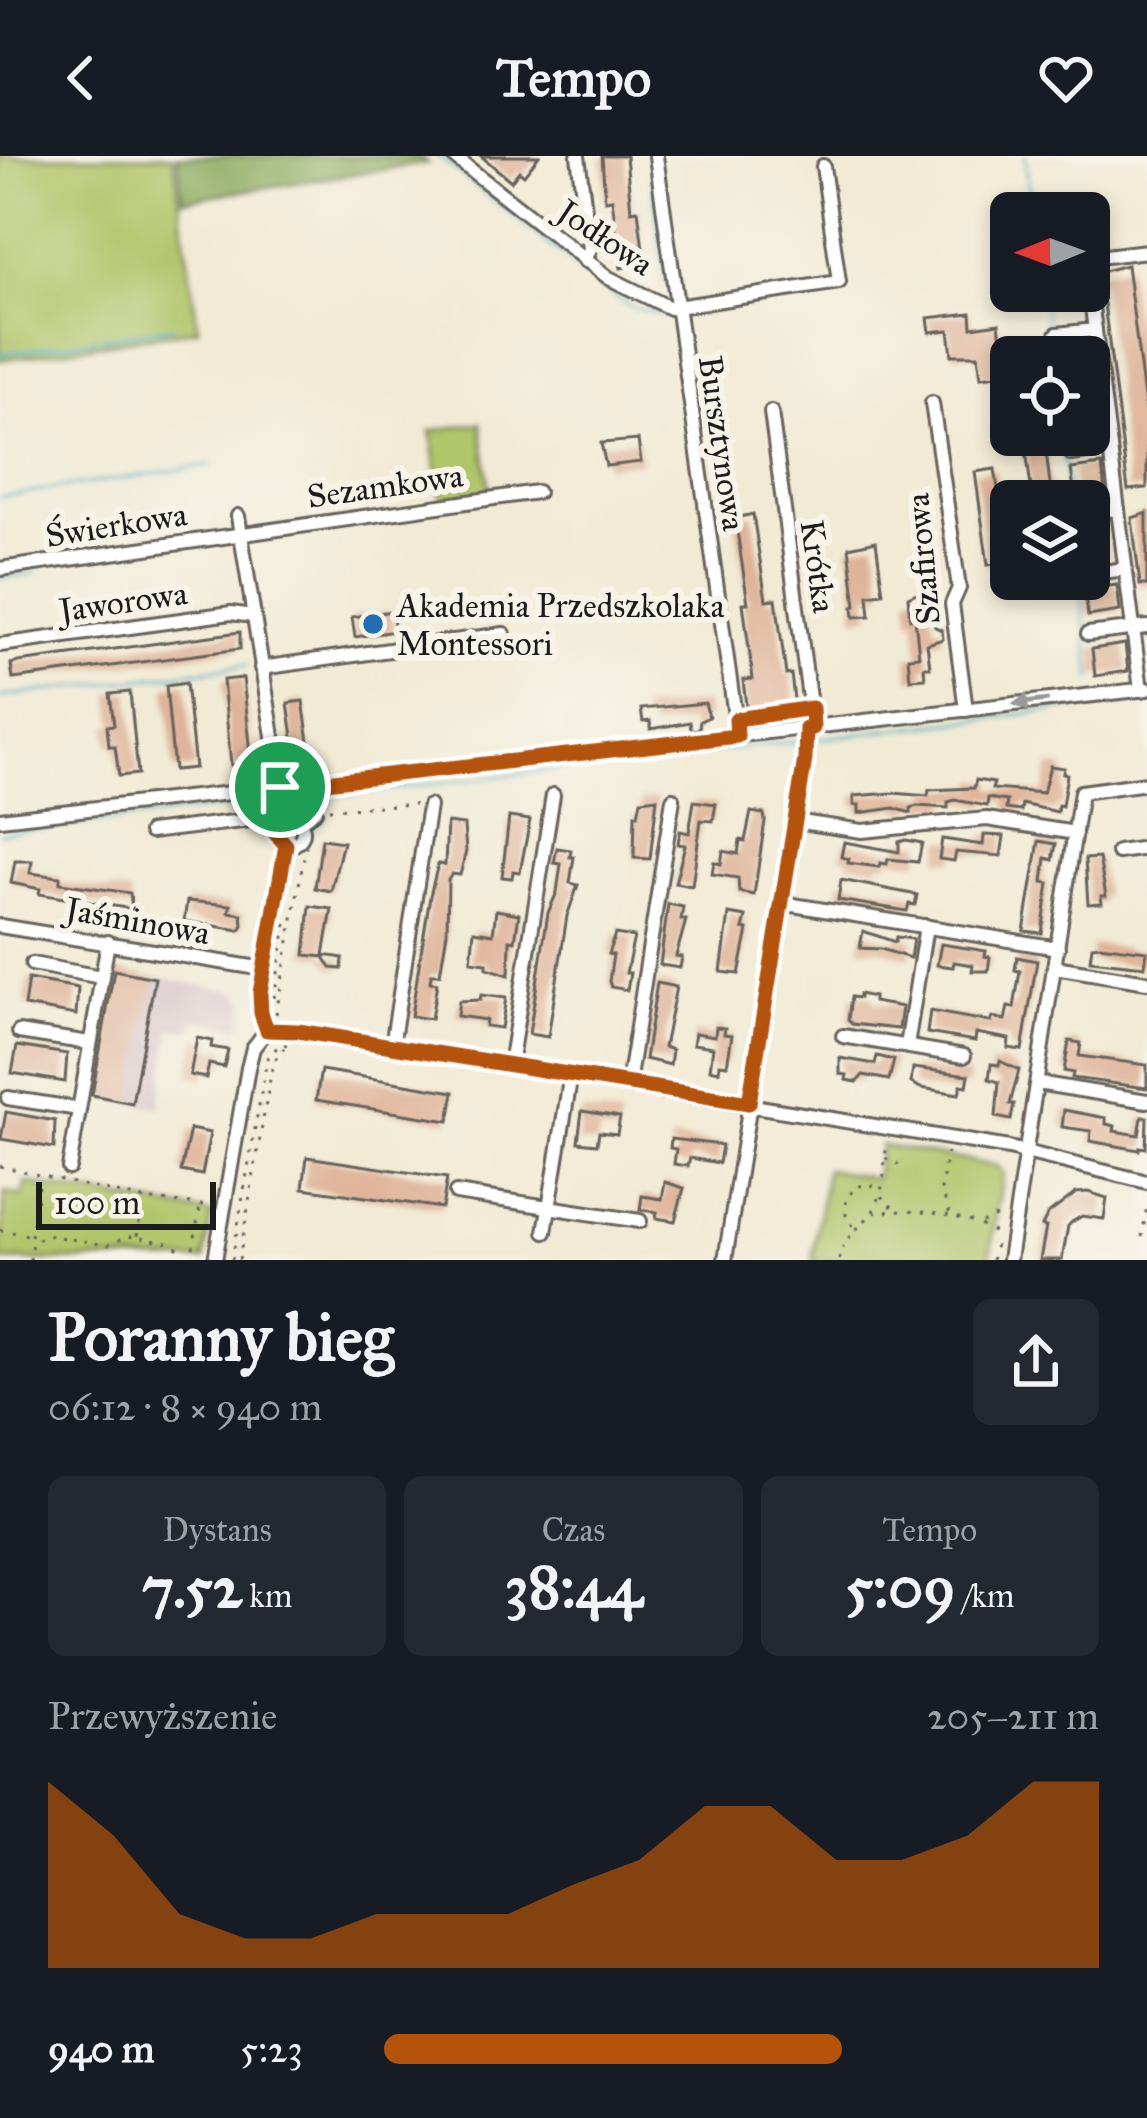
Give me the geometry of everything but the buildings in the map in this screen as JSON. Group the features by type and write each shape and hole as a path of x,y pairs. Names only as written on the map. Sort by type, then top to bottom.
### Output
{"street":[{"name":"Jodłowa","path":"453,156 584,261 628,290 676,308"},
{"path":"578,156 590,249 584,261"},
{"name":"Bursztynowa","path":"656,156 737,736"},
{"path":"676,308 839,282 823,166"},
{"path":"1110,255 1147,251"},
{"path":"1093,312 1095,336"},
{"path":"1057,334 1095,330"},
{"name":"Szafirowa","path":"932,404 958,588 952,604 966,710"},
{"name":"Krótka","path":"725,1260 812,708 771,412"},
{"path":"0,819 1144,689 1140,627 1125,569 1110,449"},
{"name":"Sezamkowa","path":"241,532 537,492"},
{"path":"1110,510 1118,509"},
{"path":"238,516 280,787 303,831 301,839 286,845"},
{"name":"Świerkowa","path":"0,569 241,532"},
{"path":"1110,571 1125,569"},
{"name":"Jaworowa","path":"0,645 231,613 253,616"},
{"path":"1088,634 1140,627"},
{"path":"261,668 504,634"},
{"path":"1009,1260 1081,792 1147,783"},
{"path":"510,1065 553,795"},
{"path":"628,1084 673,799"},
{"path":"392,1046 429,806"},
{"path":"150,832 296,819"},
{"path":"286,845 277,838 296,819"},
{"path":"794,821 862,831 987,819 1075,833"},
{"path":"267,1030 259,1004 286,845"},
{"path":"1118,852 1147,848"},
{"path":"781,903 1058,948"},
{"name":"Jaśminowa","path":"2,926 264,969"},
{"path":"907,1046 926,926"},
{"path":"69,1168 108,942"},
{"path":"32,964 101,976"},
{"path":"1055,967 1147,982"},
{"path":"267,1030 749,1103 1026,1151 1147,1182"},
{"path":"215,1260 218,1210 253,1048 267,1030"},
{"path":"19,1031 89,1043"},
{"path":"843,1036 964,1056"},
{"path":"545,1232 571,1075"},
{"path":"1037,1083 1147,1101"},
{"path":"8,1098 80,1109"},
{"path":"456,1192 640,1221"}],"path":[{"path":"736,719 812,708"},
{"path":"296,819 390,803 429,806"},
{"path":"276,1016 309,833 296,819"},
{"path":"236,1260 273,1062 287,1045"},
{"path":"839,1260 844,1241 872,1213 881,1194 887,1142"},
{"path":"947,1151 941,1190 952,1219"},
{"path":"885,1157 898,1165"},
{"path":"0,1166 143,1199 218,1210"},
{"path":"854,1228 846,1215 846,1198 858,1186 880,1185"},
{"path":"30,1260 40,1186"},
{"path":"881,1194 895,1210"},
{"path":"137,1238 143,1199"},
{"path":"1142,1238 1147,1206"},
{"path":"200,1208 218,1210"},
{"path":"191,1260 200,1208"},
{"path":"872,1213 895,1210 981,1223 998,1216"},
{"path":"981,1223 996,1237 992,1260"},
{"path":"0,1230 108,1245 123,1237 137,1238 175,1245 182,1260"},
{"path":"184,1231 196,1233"}],"shaded area":[{"path":"113,970 237,991 245,1001 240,1027 196,1019 193,1030 171,1028 160,1107 88,1097"}],"green space":[{"path":"0,156 173,156 198,329 0,360"},
{"path":"177,156 419,156 428,163 183,200"},
{"path":"481,423 490,491 441,498 431,431"},
{"path":"881,1145 996,1166 1003,1173 989,1260 812,1260 826,1169 875,1178"},
{"path":"26,1183 212,1214 204,1260 0,1260 5,1192 22,1196"}],"waterway":[{"path":"438,156 630,307 666,316"},
{"path":"649,156 665,283"},
{"path":"1025,156 1029,192"},
{"path":"1045,312 1048,336"},
{"path":"0,354 173,327"},
{"path":"1064,456 1066,480"},
{"path":"0,497 211,465"},
{"path":"0,578 35,573"},
{"path":"1082,600 1086,628"},
{"path":"1087,638 1092,678"},
{"path":"0,697 247,665"},
{"path":"815,739 1147,699"},
{"path":"316,798 799,741"},
{"path":"0,833 271,802"}],"place":[{"name":"Akademia Przedszkolaka Montessori","path":"373,624"}],"route":[{"path":"812,708 813,728 806,728 805,759 749,1103 298,1031 267,1030 259,1004 286,845 275,830 286,818 280,787 737,736 736,719 812,708"}]}
